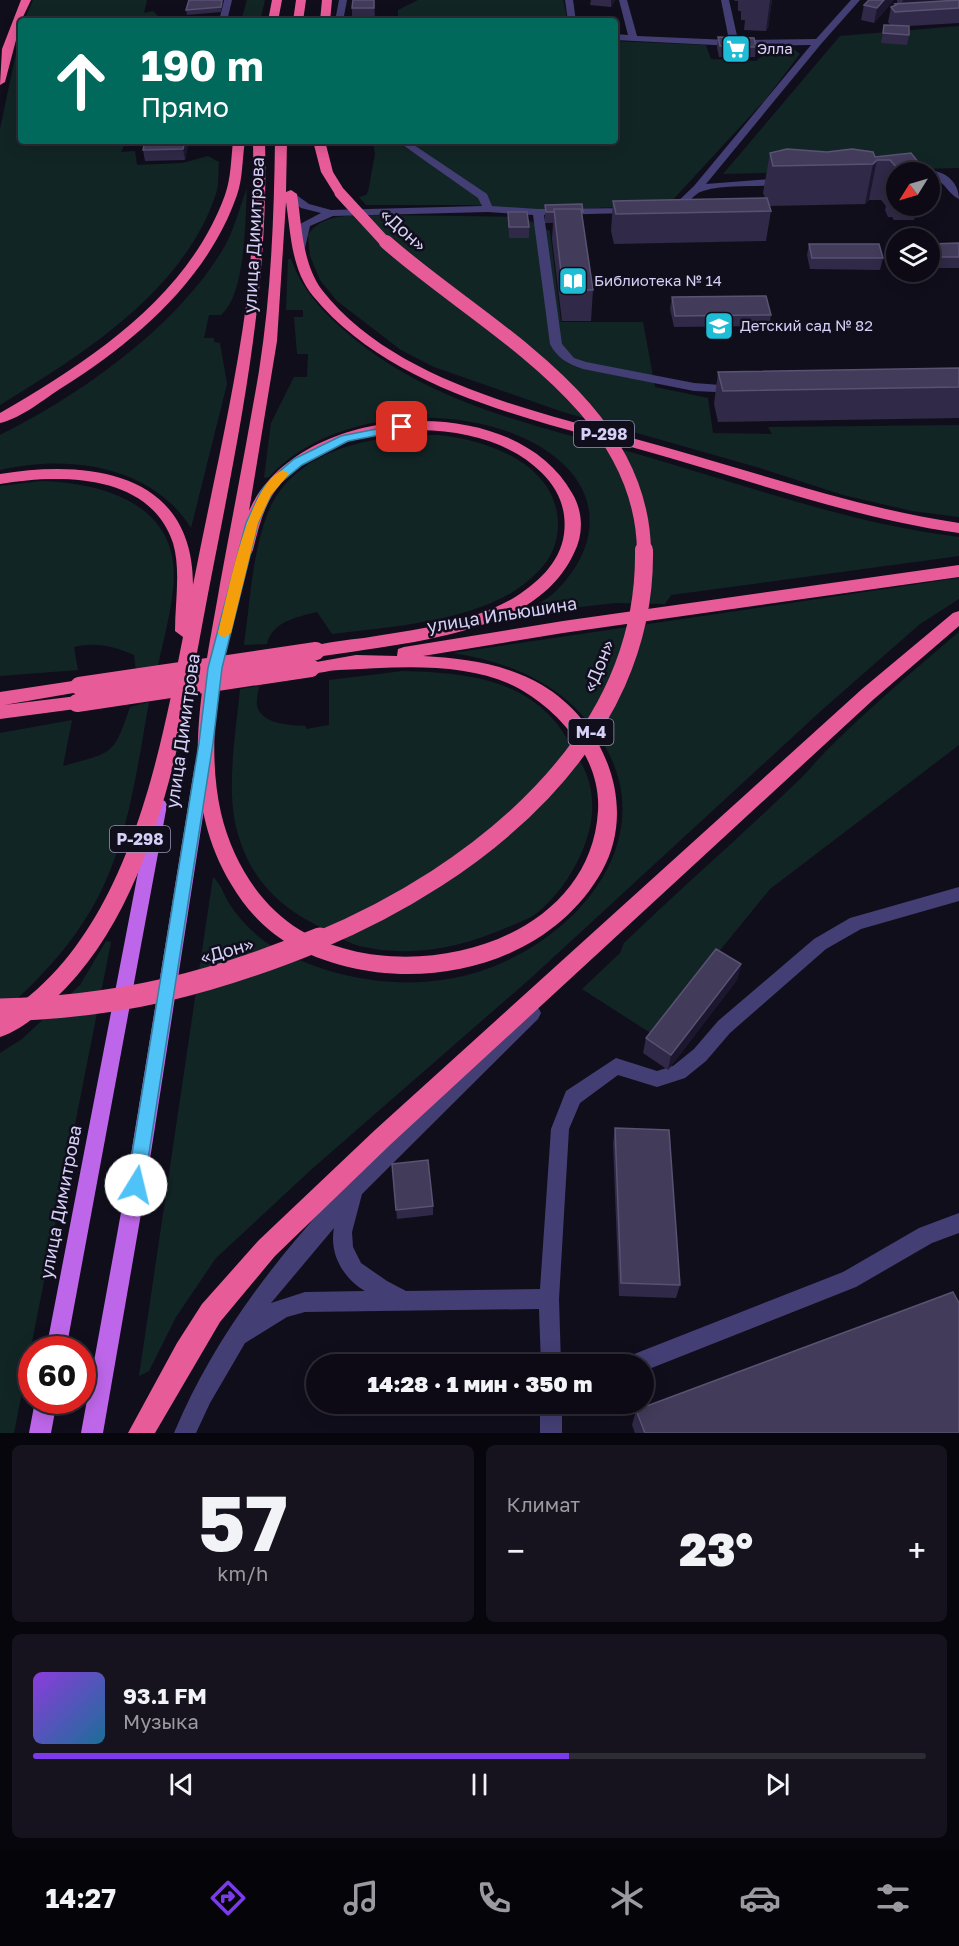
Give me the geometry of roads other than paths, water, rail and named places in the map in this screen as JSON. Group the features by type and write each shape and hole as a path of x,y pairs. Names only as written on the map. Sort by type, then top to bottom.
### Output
{"highway":[{"path":"19,18 26,0"},
{"path":"274,18 277,0"},
{"path":"298,18 301,0"},
{"path":"325,18 327,0"},
{"path":"0,82 7,50 18,21"},
{"path":"0,419 84,366 141,321 174,288 210,240 224,213 236,178 239,144"},
{"name":"улица Димитрова","path":"172,740 242,381 258,252 259,144"},
{"name":"«Дон»","path":"0,1010 67,1007 138,998 261,964 330,938 377,914 425,887 507,828 544,791 595,726 627,662 642,595 644,552 639,508 634,488 622,463 604,434 582,406 552,375 401,258 366,226 327,172 320,144"},
{"name":"улица Димитрова","path":"206,743 215,668 276,300 281,217 281,147"},
{"name":"Р-298","path":"281,147 291,196 298,254 309,279 327,304 354,328 417,370 492,401 848,506 912,521 959,528"},
{"path":"215,668 252,523 266,494 276,480 298,462 345,438 402,427 465,430 498,439 527,453 559,481 573,508 573,534 564,562 546,583 518,603 492,615 406,638"},
{"path":"0,479 57,473 94,477 139,492 163,511 173,523 181,544 184,567 184,672"},
{"name":"улица Ильюшина","path":"55,698 313,660 406,638 959,562"},
{"name":"улица Ильюшина","path":"313,660 345,664 503,636 959,571"},
{"path":"141,1433 186,1352 211,1313 267,1248 391,1130 868,694 959,617"},
{"path":"206,743 211,801 220,840 231,868 260,909 294,936 339,954 386,964 421,966 465,960 489,952 545,923 574,898 590,874 607,828 608,802 598,759 574,722 534,689 492,671 432,661 345,664"},
{"path":"0,689 55,698"},
{"path":"0,699 55,698"},
{"path":"0,712 55,698"},
{"path":"0,717 55,698"},
{"name":"Р-298","path":"0,1028 60,981 96,934 134,857 172,740"}],"main road":[{"name":"улица Димитрова","path":"59,1336 172,740"},
{"name":"улица Димитрова","path":"92,1433 136,1185 206,743"},
{"path":"40,1433 44,1414"}],"street":[{"path":"224,18 228,0"},
{"path":"340,18 343,0"},
{"path":"570,0 572,18"},
{"path":"624,0 633,38"},
{"path":"725,0 734,43"},
{"path":"291,196 305,206 331,213 488,209 538,212 676,209 698,188 818,42 856,0"},
{"path":"618,37 734,43 818,42"},
{"path":"406,144 483,196 488,209"},
{"path":"940,177 946,179 959,196"},
{"path":"698,188 800,180"},
{"path":"538,212 556,344 560,352 583,365 694,387 745,392"},
{"path":"298,254 304,224 331,213"},
{"path":"551,1354 549,1299 560,1129 573,1097 616,1066 657,1079 680,1072 700,1055 724,1027 820,944 856,923 959,894"},
{"path":"185,1433 202,1395 263,1297 358,1184 524,1021 596,944"},
{"path":"358,1184 344,1221 342,1247 346,1262 355,1273 372,1286 407,1299"},
{"path":"654,1356 849,1280 926,1235 959,1223"},
{"path":"236,1340 257,1322 282,1308 321,1301 549,1299"},
{"path":"551,1414 551,1433"}],"place":[{"name":"Элла","path":"736,49"},
{"name":"Библиотека № 14","path":"573,281"},
{"name":"Детский сад № 82","path":"719,326"}]}
